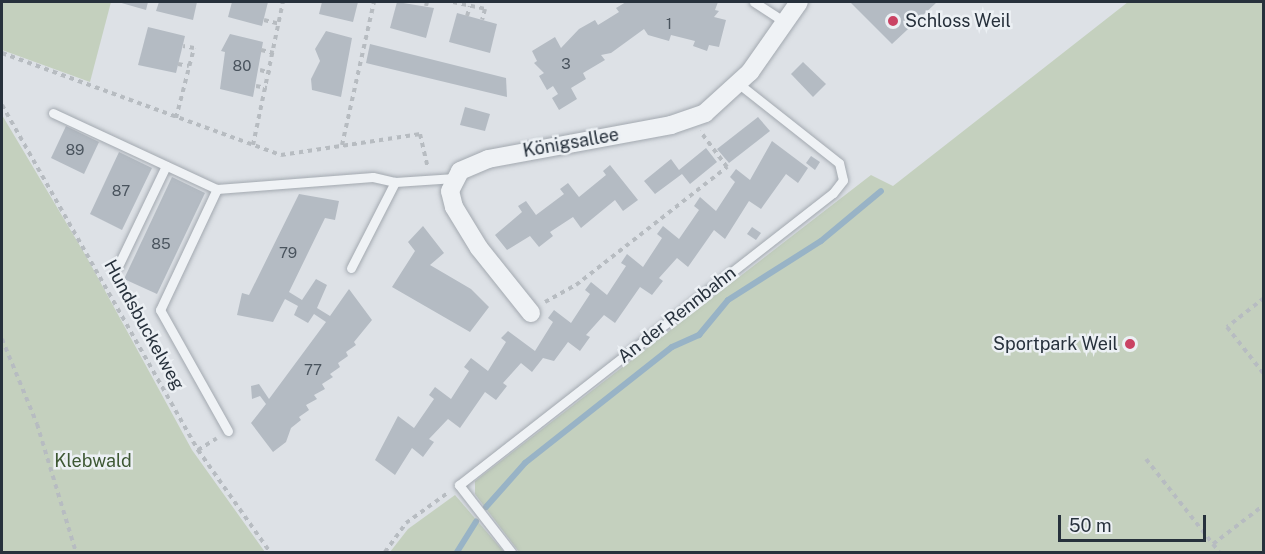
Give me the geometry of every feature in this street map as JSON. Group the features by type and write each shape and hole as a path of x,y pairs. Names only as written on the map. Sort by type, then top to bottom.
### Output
{"street":[{"name":"Königsallee","path":"455,178 467,166 488,159 693,119 739,84 799,2"},
{"path":"455,178 450,191 454,207 479,248 531,313"}],"lane":[{"path":"754,2 785,22"},
{"name":"An der Rennbahn","path":"459,485 841,184 844,171 839,163 739,84"},
{"path":"52,113 217,189 373,177 395,182 455,178"},
{"path":"118,266 166,166"},
{"path":"351,268 395,182"},
{"path":"217,189 160,310 228,431"},
{"path":"459,485 511,552"}],"path":[{"path":"253,145 271,73 283,2"},
{"path":"342,145 374,2"},
{"path":"453,2 484,9 482,20"},
{"path":"467,16 470,6"},
{"path":"264,20 280,24"},
{"path":"176,118 194,48 183,46"},
{"path":"261,50 274,53"},
{"path":"2,53 281,155 420,134 432,180"},
{"path":"178,64 189,66"},
{"path":"260,70 271,73"},
{"path":"256,86 267,88"},
{"name":"Hundsbuckelweg","path":"2,105 198,450 270,552"},
{"path":"531,313 557,292 576,285 727,167 693,119"},
{"path":"1263,298 1227,327 1263,374"},
{"path":"2,339 37,424 76,552"},
{"path":"198,450 228,431"},
{"path":"1146,459 1219,552"},
{"path":"385,552 413,517 459,485"},
{"path":"1213,544 1263,505"}],"green space":[{"path":"2,2 111,2 90,82 2,50"},
{"path":"1128,2 1263,2 1263,552 519,552 475,494 475,481 871,175 893,186"},
{"name":"Klebwald","path":"2,115 86,256 192,450 265,552 2,552"},
{"path":"455,495 504,552 390,552 408,529"}],"building":[{"path":"118,2 148,2 146,10"},
{"path":"159,2 197,2 193,20 156,11"},
{"path":"232,2 268,2 262,26 228,17"},
{"path":"322,2 358,2 353,22 319,14"},
{"path":"397,2 434,8 426,38 390,28"},
{"path":"626,2 718,2 715,10 719,11 714,17 726,20 719,47 709,45 707,51 693,46 695,41 671,35 669,41 648,35 644,29 611,53 601,55 605,60 583,73 586,79 571,88 577,99 559,110 552,98 558,94 553,86 547,90 539,76 544,73 534,63 537,61 532,51 555,37 561,48 579,29 595,20 598,25 619,12 616,8"},
{"name":"Schloss Weil","path":"850,2 937,2 892,44"},
{"path":"457,13 497,24 490,53 449,42"},
{"path":"148,27 185,36 176,73 138,65"},
{"path":"326,31 352,38 341,97 312,90 311,79 320,61 315,49"},
{"path":"230,34 263,42 253,97 220,89 225,52 221,51"},
{"path":"370,44 506,78 507,97 366,63"},
{"path":"803,62 826,84 813,97 791,74"},
{"path":"465,107 490,114 485,131 460,125"},
{"path":"758,117 770,131 729,163 717,149"},
{"path":"66,126 99,142 84,174 51,158"},
{"path":"772,141 808,168 798,183 786,174 761,209 749,201 725,239 714,230 688,267 677,258 659,278 663,281 652,295 640,287 615,323 604,315 586,335 590,337 580,351 568,342 554,361 543,358 532,372 521,363 503,383 507,386 496,400 485,392 460,428 448,419 429,439 434,442 423,457 412,448 395,475 375,460 398,416 414,428 434,399 429,395 435,387 451,399 469,371 464,367 471,358 488,371 506,342 501,338 508,331 535,351 553,322 548,318 554,310 571,323 590,294 585,290 591,282 607,295 626,266 621,263 627,254 643,267 662,238 657,234 663,226 679,239 699,210 694,206 700,197 716,211 735,182 730,177 736,169 750,180"},
{"path":"706,148 717,162 690,184 682,174 655,194 644,181 671,159 679,170"},
{"path":"119,152 152,168 122,230 90,214"},
{"path":"811,156 820,162 815,170 806,163"},
{"path":"610,165 638,200 623,211 615,200 581,228 573,217 550,232 553,236 539,247 530,236 507,250 495,235 522,212 518,206 526,201 536,215 564,194 560,189 568,183 579,197 606,175 603,171"},
{"path":"172,177 205,193 157,294 124,279"},
{"path":"299,194 339,201 335,220 325,218 289,292 302,300 316,279 327,285 317,308 330,316 349,289 372,320 354,342 356,345 346,352 348,356 338,363 340,367 330,374 333,377 322,384 325,389 314,395 317,399 306,405 309,410 299,417 301,420 291,428 286,442 273,452 251,423 266,404 260,396 252,399 251,386 259,384 269,399 326,322 314,314 308,323 294,315 298,306 285,299 273,322 237,315 242,293 249,295"},
{"path":"423,226 444,253 430,265 471,289 489,307 470,332 392,287 415,251 408,242"},
{"path":"752,227 761,233 756,240 747,234"}],"waterway":[{"path":"486,507 525,463 672,347 699,335 728,300 821,241 881,191"},
{"path":"457,552 476,521"}],"place":[{"name":"Schloss Weil","path":"893,21"},
{"name":"Sportpark Weil","path":"1130,344"}]}
